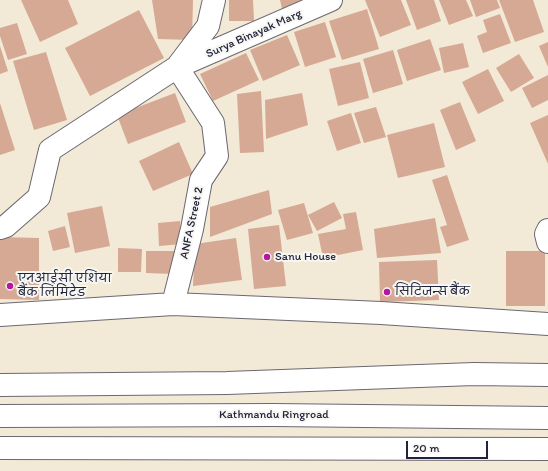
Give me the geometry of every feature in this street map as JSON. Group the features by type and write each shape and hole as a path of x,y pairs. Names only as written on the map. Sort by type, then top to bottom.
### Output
{"main road":[{"path":"0,228 6,226 39,198 50,150 177,67 208,26 214,0"},
{"name":"Surya Binayak Marg","path":"177,67 331,0"},
{"name":"ANFA Street 2","path":"173,304 192,229 200,180 218,156 213,123 177,67"},
{"path":"548,230 546,234 548,242"},
{"path":"0,315 173,304 381,313 548,324"},
{"path":"0,385 227,383 474,374 548,375"},
{"name":"Kathmandu Ringroad","path":"0,416 257,415 548,418"},
{"path":"0,448 548,449"}],"building":[{"path":"21,0 68,0 78,24 40,42"},
{"path":"152,0 193,0 192,40 158,39"},
{"path":"229,0 253,0 254,21 229,21"},
{"path":"280,0 308,0 283,13"},
{"path":"365,0 401,0 411,25 380,37"},
{"path":"406,0 434,0 441,21 417,30"},
{"path":"439,0 466,0 473,16 449,25"},
{"path":"470,0 497,0 500,8 476,17"},
{"path":"499,0 533,0 544,32 515,42"},
{"path":"367,9 379,49 342,60 329,21"},
{"path":"139,10 164,58 90,96 65,48"},
{"path":"500,14 511,43 483,53 477,36 487,32 483,20"},
{"path":"325,22 336,57 305,67 294,32"},
{"path":"17,23 27,54 8,60 0,36 0,28"},
{"path":"287,35 300,65 263,81 250,50"},
{"path":"430,39 441,70 407,81 397,50"},
{"path":"548,42 548,67 539,46"},
{"path":"463,43 469,67 444,73 439,48"},
{"path":"0,46 8,71 0,74"},
{"path":"393,50 403,84 373,93 363,59"},
{"path":"46,52 67,120 34,130 13,61"},
{"path":"246,53 259,80 213,101 200,74"},
{"path":"519,54 534,78 511,92 496,68"},
{"path":"360,62 369,98 338,106 329,69"},
{"path":"488,69 504,101 478,114 462,82"},
{"path":"548,75 548,100 532,108 522,88"},
{"path":"261,91 264,152 240,153 237,94"},
{"path":"175,93 186,122 128,144 117,115"},
{"path":"302,93 308,125 266,139 265,100"},
{"path":"460,102 476,141 456,150 440,110"},
{"path":"0,103 15,150 0,155"},
{"path":"376,107 386,137 364,143 354,113"},
{"path":"351,113 361,143 337,151 327,121"},
{"path":"548,115 548,164 530,123"},
{"path":"434,123 445,167 398,178 387,135"},
{"path":"179,142 193,174 153,191 139,161"},
{"path":"447,175 469,240 447,247 440,227 447,225 432,180"},
{"path":"269,190 272,214 210,237 210,207"},
{"path":"334,202 342,218 317,231 308,215"},
{"path":"304,203 313,233 287,240 278,210"},
{"path":"102,206 110,246 75,253 67,213"},
{"path":"356,212 363,250 323,258 318,234 346,229 343,214"},
{"path":"435,218 441,253 377,258 374,229"},
{"path":"180,221 182,244 159,246 158,223"},
{"name":"Sanu House","path":"279,225 286,286 254,289 248,229"},
{"path":"65,226 70,247 53,251 48,231"},
{"path":"0,237 39,238 39,300 0,299"},
{"path":"236,238 242,280 193,286 195,244"},
{"path":"118,248 142,249 141,272 118,272"},
{"path":"146,251 174,251 174,274 146,273"},
{"path":"506,251 545,251 545,306 506,306"},
{"path":"437,260 439,300 380,302 379,262"}],"place":[{"name":"Sanu House","path":"267,257"},
{"name":"एनआईसी एशिया बैंक लिमिटेड","path":"10,286"},
{"name":"सिटिजन्स बैंक","path":"387,292"}]}
